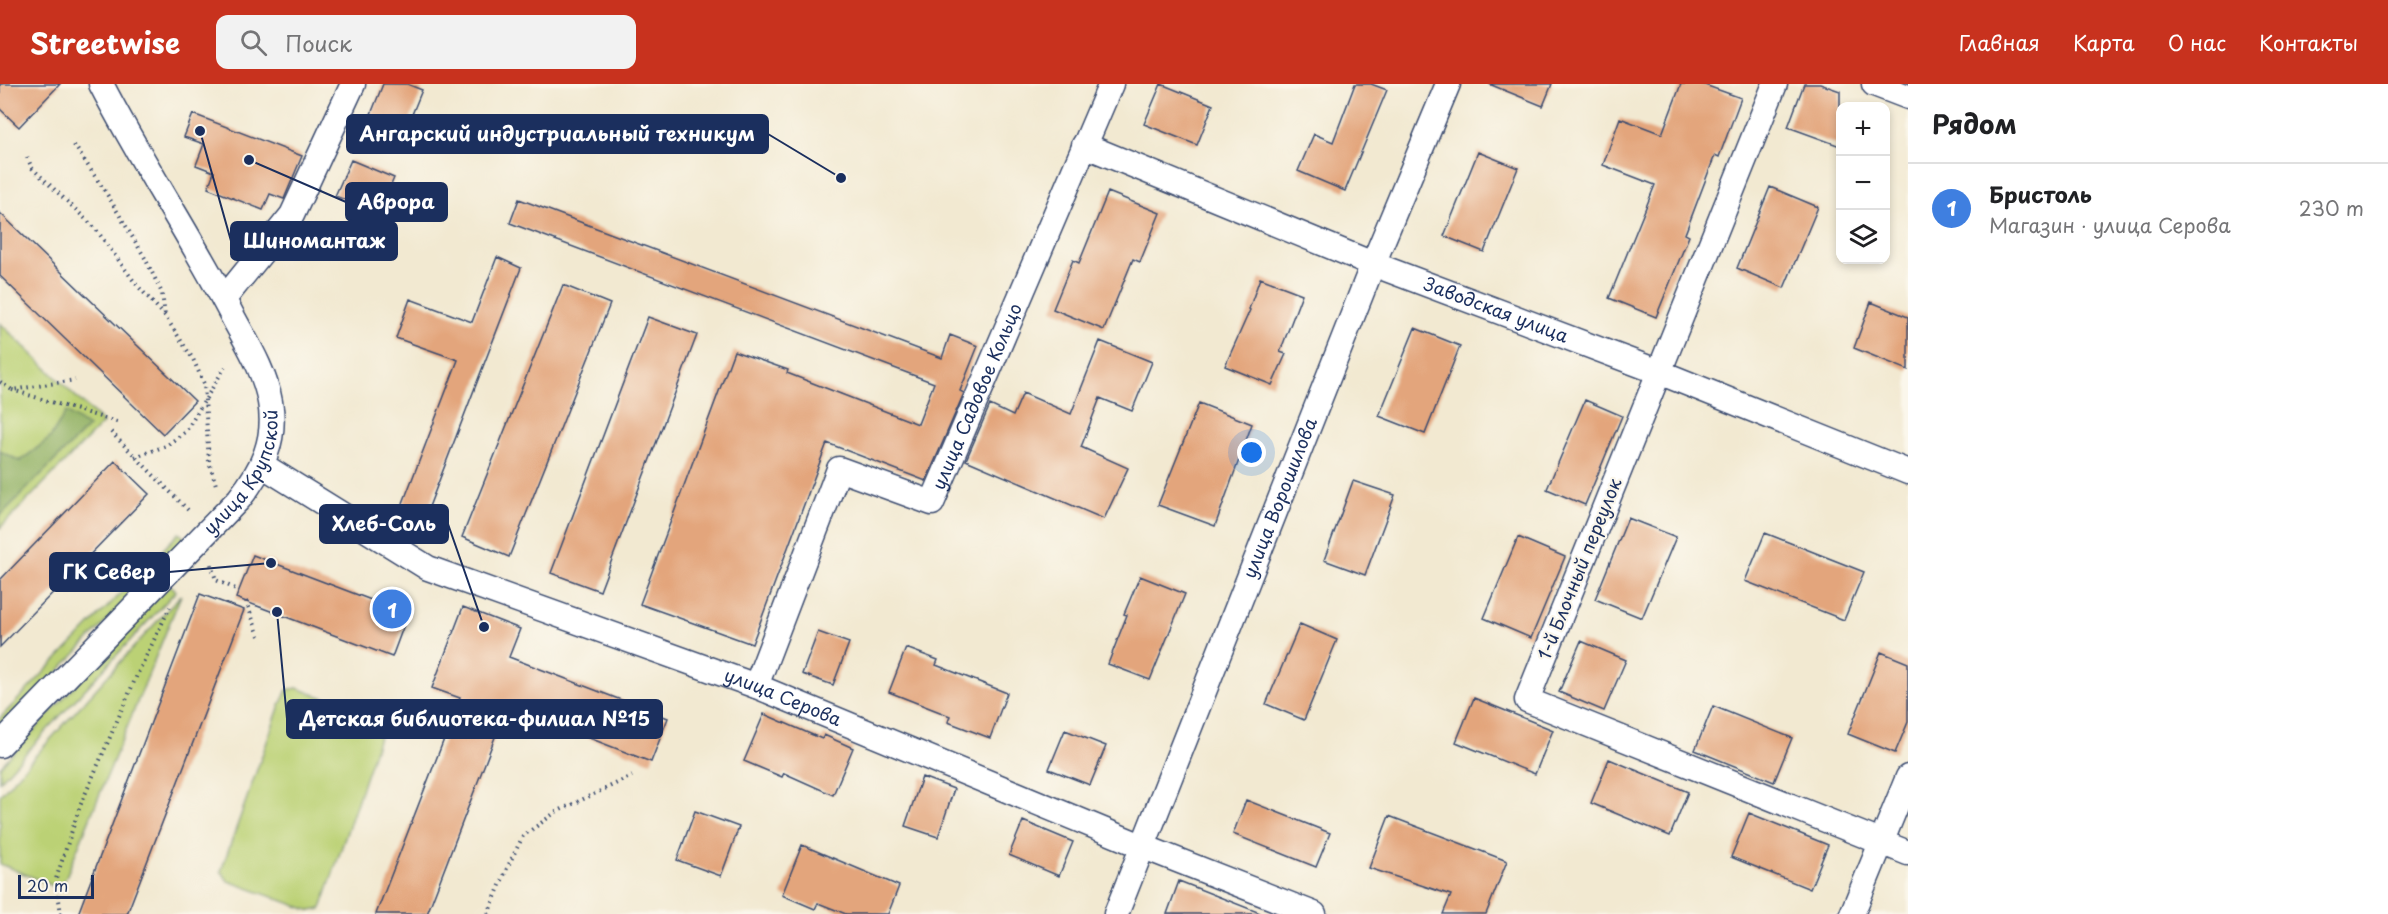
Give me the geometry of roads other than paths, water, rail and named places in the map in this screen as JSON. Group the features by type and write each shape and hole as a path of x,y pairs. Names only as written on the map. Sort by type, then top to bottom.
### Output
{"street":[{"name":"улица Крупской","path":"0,745 239,499 256,477 271,436 269,396 260,370 179,218 101,84"},
{"path":"224,299 292,215 353,84"},
{"name":"улица Садовое Кольцо","path":"756,686 839,469 932,503 1111,84"},
{"name":"улица Ворошилова","path":"1116,914 1373,264 1448,84"},
{"name":"1-й Блочный переулок","path":"1774,84 1527,700 1881,842"},
{"path":"1874,84 1908,98"},
{"name":"Заводская улица","path":"1084,145 1373,264 1659,372 1908,472"},
{"name":"улица Серова","path":"262,465 428,568 756,686 1144,847 1314,914"},
{"path":"1852,914 1908,777"},
{"path":"1881,842 1908,853"}],"place":[{"name":"Шиномантаж","path":"200,131"},
{"name":"Аврора","path":"249,160"},
{"name":"Ангарский индустриальный техникум","path":"841,178"},
{"name":"ГК Север","path":"271,563"},
{"name":"Бристоль","path":"392,609"},
{"name":"Детская библиотека-филиал №15","path":"277,612"},
{"name":"Хлеб-Соль","path":"484,627"}]}
